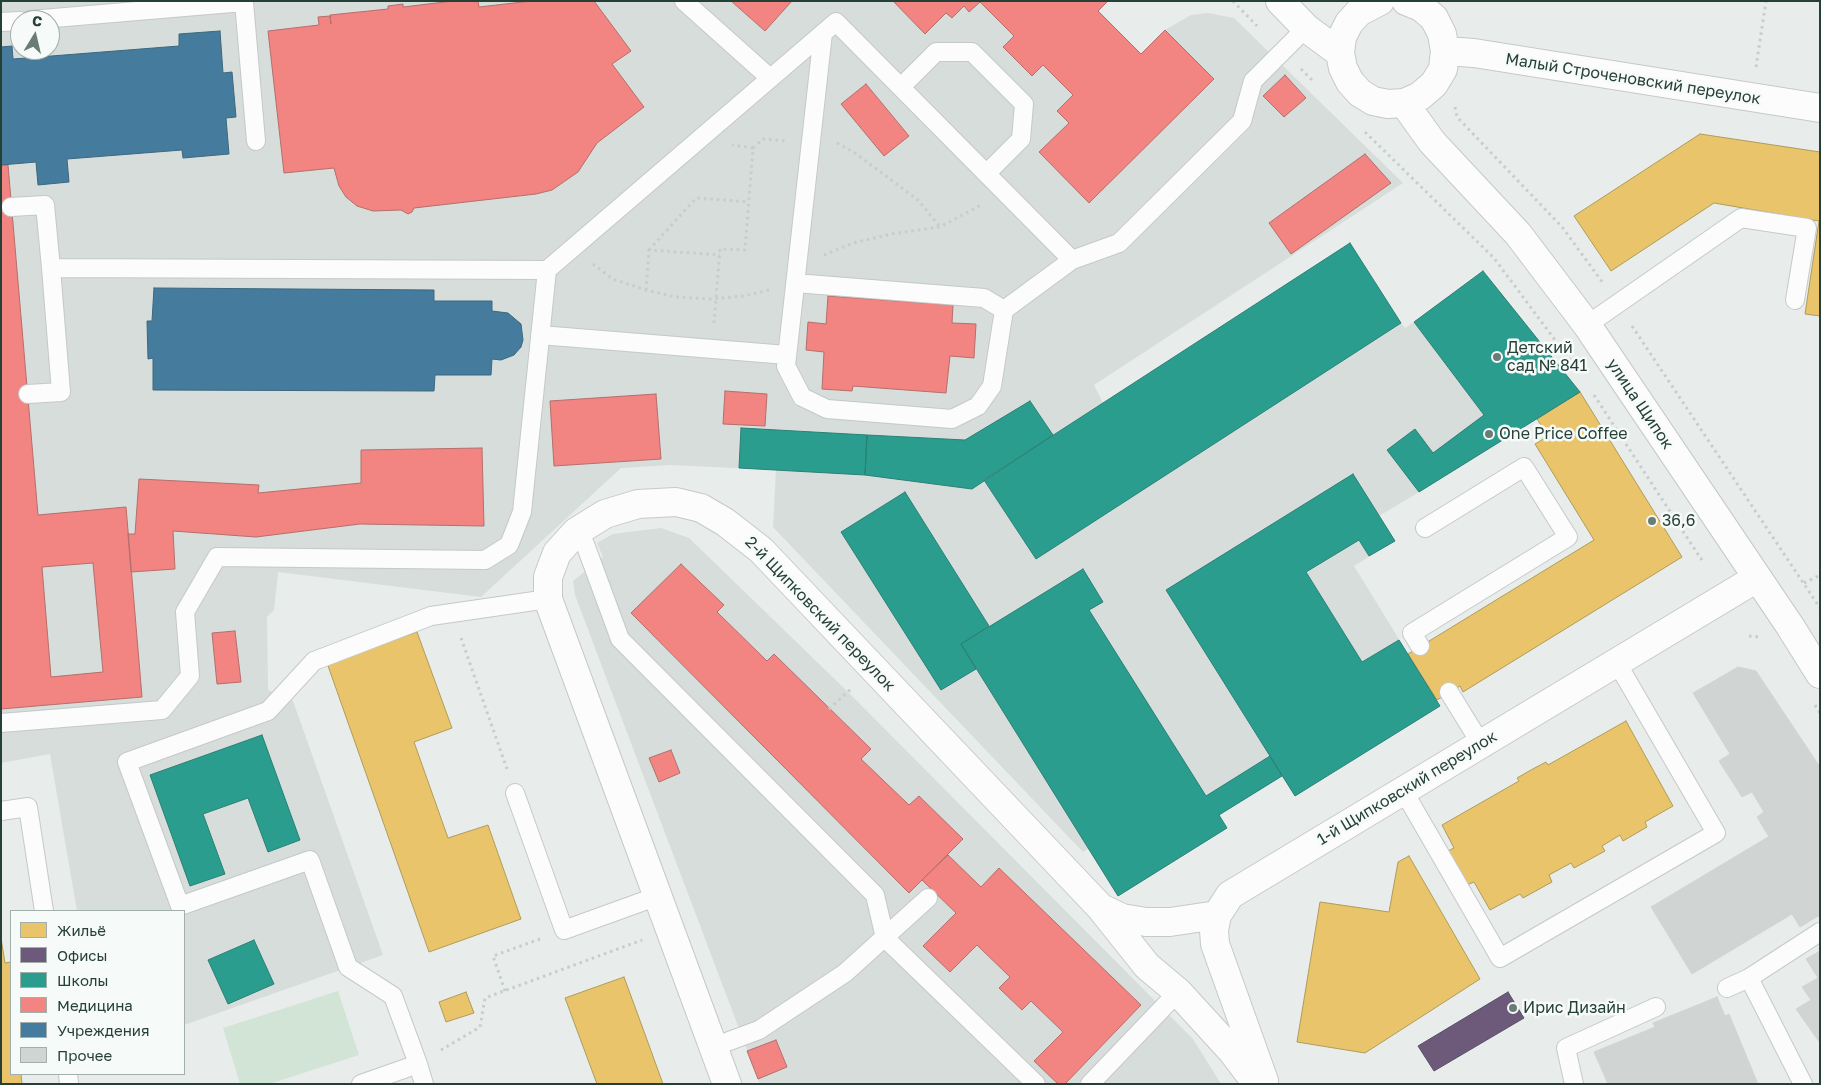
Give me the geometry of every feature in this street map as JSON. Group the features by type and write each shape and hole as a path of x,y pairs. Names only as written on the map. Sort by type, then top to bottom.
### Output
{"street":[{"path":"1280,1 1306,28 1340,53"},
{"path":"1380,1 1359,12 1349,23 1342,37 1340,53 1343,68 1350,82 1360,93 1373,101 1388,104 1404,103 1420,96 1434,84 1443,69 1445,51 1442,34 1434,18 1421,7 1406,1"},
{"name":"Малый Строченовский переулок","path":"1445,51 1474,53 1820,108"},
{"name":"улица Щипок","path":"1404,103 1432,142 1518,234 1587,325 1820,674"},
{"name":"2-й Щипковский переулок","path":"727,1084 548,599 548,577 557,553 576,532 605,514 638,504 676,502 701,508 726,522 760,550 1100,907 1147,966 1178,992 1232,1051 1257,1084"},
{"name":"1-й Щипковский переулок","path":"1266,1084 1215,944 1214,930 1217,915 1230,895 1757,578"},
{"name":"2-й Щипковский переулок","path":"1100,907 1122,918 1146,922 1170,922 1217,915"}],"lane":[{"path":"684,1 770,78"},
{"path":"60,17 245,2 256,141"},
{"path":"50,268 548,270 836,22 1072,260"},
{"path":"823,32 786,366 802,397 827,409 952,419 978,406 992,386 1004,310 1072,260 1119,243 1242,121 1252,82 1306,28"},
{"path":"901,86 936,52 972,52 1024,104 1021,139 987,173"},
{"path":"12,208 45,205 61,392 28,394"},
{"path":"1587,325 1740,218 1807,228 1795,300"},
{"path":"1,723 162,710 190,676 184,612 217,557 485,560 509,545 522,512 548,270"},
{"path":"795,283 984,298 1004,310"},
{"path":"540,335 787,355"},
{"path":"1420,646 1412,633 1568,537 1524,467 1424,528"},
{"path":"576,532 585,544 620,640 875,896 885,938 1036,1084"},
{"path":"424,1084 393,996 348,967 310,860 180,906 127,762 268,711 314,661 431,616 548,599"},
{"path":"1403,790 1500,958 1716,833 1617,663"},
{"path":"1449,692 1481,744"},
{"path":"515,793 564,930 658,896"},
{"path":"1,811 28,807 44,910"},
{"path":"713,1047 758,1030 845,974 928,898"},
{"path":"1727,988 1749,978 1820,932"},
{"path":"1749,978 1803,1084"},
{"path":"1090,1084 1178,992"},
{"path":"1574,1084 1566,1048 1656,1007"},
{"path":"361,1084 418,1064"}],"path":[{"path":"1233,1 1316,84"},
{"path":"1755,74 1766,1"},
{"path":"1454,100 1457,117 1562,227 1618,305 1820,608"},
{"path":"1364,131 1494,258 1576,369"},
{"path":"712,349 720,249 745,250 753,148 763,138 811,136 855,153 918,200 940,227"},
{"path":"697,141 753,148"},
{"path":"1404,171 1408,167"},
{"path":"646,290 649,250 696,198 748,202"},
{"path":"649,250 720,256"},
{"path":"1590,390 1700,559"},
{"path":"1804,583 1820,575"},
{"path":"452,613 515,793"},
{"path":"829,709 854,687"},
{"path":"506,991 493,956 564,930"},
{"path":"418,1064 480,1027 485,998 642,940"}],"shaded area":[{"path":"1,1 731,1 765,31 792,1 1108,1 1099,11 1141,54 1165,30 1191,15 1208,13 1234,18 1403,183 1094,385 1103,403 984,480 1036,559 1401,323 1405,328 1414,322 1484,415 1419,492 1379,516 1395,541 1354,566 1440,706 1295,796 1282,776 1219,815 1227,828 1118,896 1089,848 1083,852 773,527 776,470 671,465 621,468 481,597 278,572 274,610 267,617 268,690 293,701 383,955 185,1025 185,910 77,910 50,754 1,763"},
{"path":"661,528 689,538 848,692 1193,1039 1221,1084 760,1084 575,595 573,581 603,557 597,543 613,534"}],"green space":[{"path":"338,991 359,1055 269,1084 240,1084 223,1028"}],"building: Жильё":[{"path":"1700,134 1820,152 1820,316 1805,314 1819,221 1714,203 1611,271 1574,216"},
{"path":"1580,392 1682,557 1463,692 1460,686 1437,700 1408,654 1594,540 1535,444 1548,436 1537,419"},
{"path":"417,632 452,728 414,742 448,838 488,825 521,919 429,952 327,663"},
{"path":"1626,721 1673,806 1645,822 1647,827 1623,841 1620,835 1602,846 1605,851 1574,868 1571,863 1549,875 1552,882 1523,898 1520,894 1490,910 1474,882 1467,885 1448,851 1454,848 1442,825 1519,781 1517,778 1531,770 1546,762 1548,765"},
{"path":"1409,856 1480,979 1365,1053 1297,1042 1320,902 1389,912 1398,862"},
{"path":"1,938 5,963 10,962 10,1075 21,1075 22,1084 1,1084"},
{"path":"624,977 663,1084 597,1084 565,998"},
{"path":"466,992 474,1013 446,1022 439,1002"}],"building: Офисы":[{"path":"1508,992 1524,1018 1434,1071 1418,1046"}],"building: Школы":[{"path":"1350,243 1401,323 1036,559 984,480"},
{"name":"Детский сад № 841","path":"1483,271 1580,392 1419,492 1387,450 1415,429 1433,453 1484,415 1414,322"},
{"path":"1030,401 1053,435 972,489 865,475 867,435 965,440"},
{"path":"741,428 867,435 865,475 739,468"},
{"path":"1353,474 1395,541 1369,556 1359,540 1306,572 1362,662 1399,640 1440,706 1295,796 1166,590"},
{"path":"905,492 989,626 961,644 976,669 941,690 841,532"},
{"path":"1083,569 1103,602 1089,610 1206,796 1270,756 1282,776 1219,815 1227,828 1118,896 961,644"},
{"path":"262,735 300,840 268,852 248,798 203,814 225,874 190,886 150,775"},
{"path":"254,940 274,984 228,1004 208,960"}],"building: Медицина":[{"path":"453,1 478,1 479,7 531,1 594,1 631,51 612,64 644,107 597,143 578,172 552,190 536,194 414,208 408,214 401,210 373,211 357,206 346,197 339,186 334,168 284,173 268,31 319,25 318,17 330,16 331,24 330,15 388,9 388,6 403,4 403,7"},
{"path":"731,1 792,1 765,31"},
{"path":"893,1 1108,1 1098,11 1141,54 1165,30 1214,79 1089,203 1039,152 1069,123 1057,111 1073,95 1043,65 1032,76 1003,47 1014,36 980,2 969,12 964,6 952,18 946,13 925,34"},
{"path":"1285,75 1306,98 1284,117 1263,96"},
{"path":"866,84 909,136 884,156 841,104"},
{"path":"1365,154 1391,183 1291,254 1269,223"},
{"path":"1,165 8,165 38,515 126,507 142,697 1,709","holes":["93,563 103,672 51,677 42,567"]},
{"path":"828,296 953,305 952,323 976,324 974,358 950,356 946,393 853,386 852,391 822,389 824,352 806,350 808,322 826,324"},
{"path":"725,391 767,394 765,426 723,424"},
{"path":"656,394 661,459 554,466 550,401"},
{"path":"482,448 484,526 360,524 256,537 173,531 175,569 131,572 128,534 135,534 139,479 259,485 258,493 361,483 361,450"},
{"path":"681,564 724,605 717,612 767,661 774,654 871,749 861,759 909,805 919,796 963,839 909,893 631,613"},
{"path":"235,631 241,682 217,684 212,633"},
{"path":"671,750 680,773 659,782 649,758"},
{"path":"948,855 981,887 999,868 1141,1005 1065,1084 1058,1084 1034,1061 1063,1032 1031,1001 1022,1010 999,988 1010,977 977,945 950,972 923,946 956,913 922,880"},
{"path":"776,1040 787,1067 758,1079 747,1051"}],"building: Учреждения":[{"path":"220,31 223,73 232,72 236,117 226,118 229,154 183,158 182,150 67,159 69,182 38,185 36,162 1,165 1,47 10,46 10,60 60,60 60,55 179,46 179,34"},
{"path":"154,288 434,290 434,301 492,301 492,311 508,313 521,324 523,340 521,347 514,355 501,360 492,359 491,375 435,375 434,391 153,390 153,358 148,359 147,321 152,321"}],"building: Прочее":[{"path":"1738,667 1756,671 1820,767 1820,806 1769,837 1757,817 1764,812 1752,792 1742,797 1719,761 1730,754 1693,693"},
{"path":"1820,806 1820,915 1800,927 1792,914 1692,974 1651,907"},
{"path":"1820,951 1820,1043 1796,1009 1811,1000 1802,987 1818,978 1806,959"},
{"path":"1717,997 1725,1016 1729,1014 1758,1084 1608,1084 1594,1052 1655,1027 1653,1023"}],"place":[{"name":"Детский сад № 841","path":"1497,357"},
{"name":"One Price Coffee","path":"1489,434"},
{"name":"36,6","path":"1652,521"},
{"name":"Ирис Дизайн","path":"1513,1008"}]}
